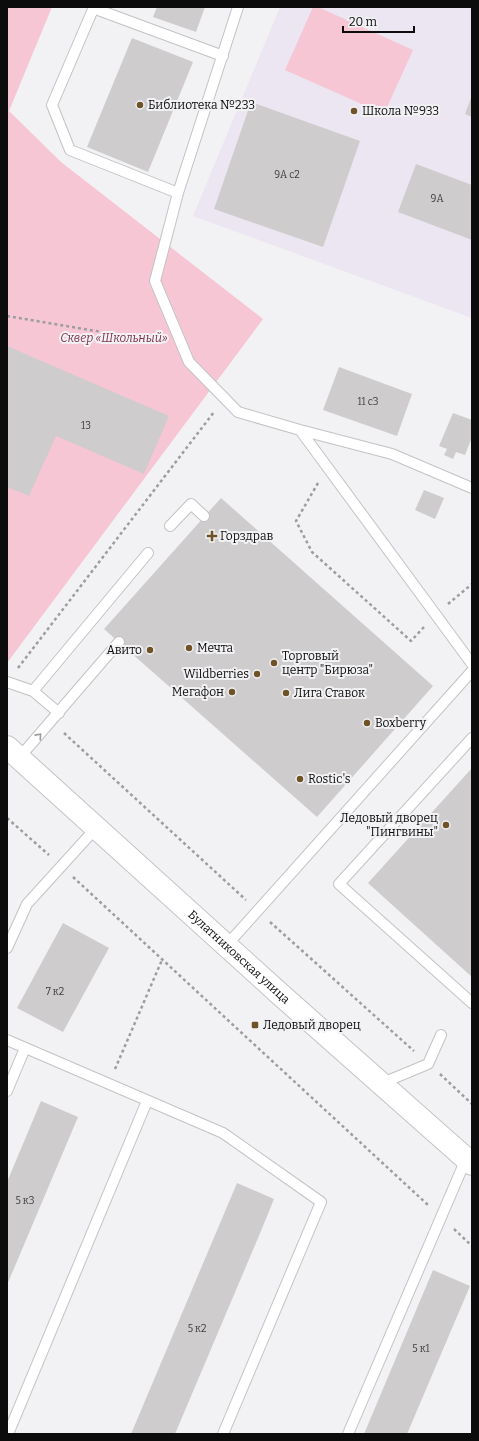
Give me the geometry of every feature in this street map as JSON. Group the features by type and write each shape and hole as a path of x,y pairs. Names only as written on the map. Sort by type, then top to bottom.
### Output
{"street":[{"name":"Булатниковская улица","path":"13,753 226,946 469,1162"}],"lane":[{"path":"238,7 178,193 155,281 188,362 238,412 392,454 472,488"},
{"path":"178,193 70,150 52,105 93,8 222,56"},
{"path":"300,430 472,664"},
{"path":"170,526 191,504 204,516"},
{"path":"33,691 148,553"},
{"path":"13,753 51,722 119,642"},
{"path":"226,946 472,671"},
{"path":"7,682 33,691 59,713"},
{"path":"472,738 339,884 472,1003"},
{"path":"7,948 27,904 96,828"},
{"path":"380,1084 428,1064 441,1035"},
{"path":"7,1040 223,1133 321,1202 223,1434"},
{"path":"7,1091 25,1048"},
{"path":"8,1434 147,1101"},
{"path":"348,1434 441,1217 469,1162"}],"path":[{"path":"7,316 182,346"},
{"path":"7,682 224,399"},
{"path":"327,468 296,521 312,552 411,641"},
{"path":"51,722 472,1104"},
{"path":"7,818 61,866 472,1246"},
{"path":"108,1084 162,960"}],"shaded area":[{"name":"Школа №933","path":"280,7 472,7 472,318 193,216"}],"green space":[{"name":"Сквер «Школьный»","path":"7,7 52,7 9,111 61,162 263,319 7,663"},
{"path":"313,7 318,7 413,50 384,114 285,70"}],"building":[{"path":"157,7 205,7 196,32 153,17"},
{"name":"Библиотека №233","path":"132,38 193,62 148,172 87,147"},
{"path":"472,95 472,117 465,114"},
{"path":"251,102 360,141 323,247 214,209"},
{"path":"416,164 472,185 472,240 398,212"},
{"path":"7,346 169,416 144,474 56,436 29,496 7,487"},
{"path":"339,367 412,394 397,436 323,410"},
{"path":"453,413 472,420 472,437 465,455 456,452 453,459 444,455 447,449 439,446"},
{"path":"424,490 444,498 435,519 415,510"},
{"name":"Торговый центр \"Бирюза\"","path":"221,498 433,686 317,817 104,629"},
{"name":"Ледовый дворец \"Пингвины\"","path":"472,768 472,977 368,883"},
{"path":"63,923 109,948 63,1032 17,1008"},
{"path":"41,1101 78,1117 7,1285 7,1182"},
{"path":"237,1183 274,1199 261,1231 175,1434 131,1434"},
{"path":"433,1270 470,1286 407,1434 364,1434"}],"place":[{"name":"Библиотека №233","path":"140,105"},
{"name":"Школа №933","path":"354,111"},
{"name":"Горздрав","path":"212,536"},
{"name":"Мечта","path":"189,648"},
{"name":"Авито","path":"150,650"},
{"name":"Торговый центр \"Бирюза\"","path":"274,663"},
{"name":"Wildberries","path":"257,674"},
{"name":"Мегафон","path":"232,692"},
{"name":"Лига Ставок","path":"286,693"},
{"name":"Boxberry","path":"367,723"},
{"name":"Rostic's","path":"300,779"},
{"name":"Ледовый дворец \"Пингвины\"","path":"446,825"},
{"name":"Ледовый дворец","path":"255,1025"}]}
